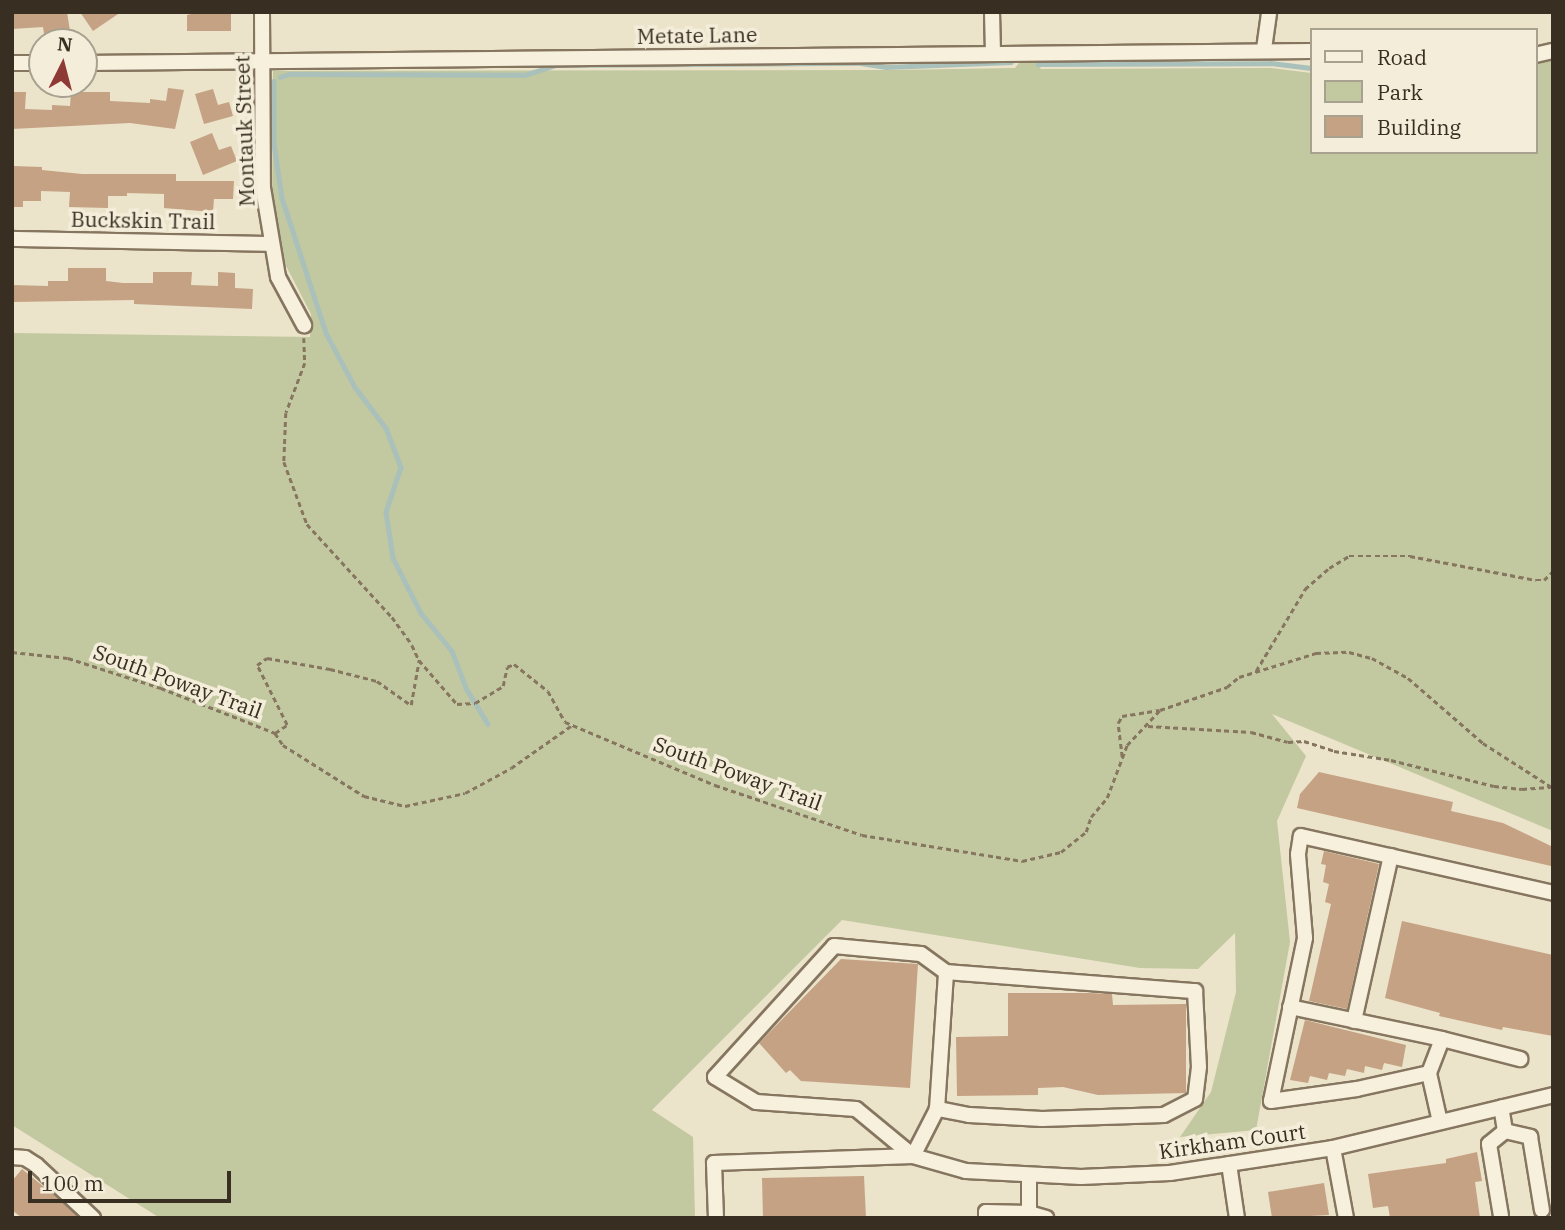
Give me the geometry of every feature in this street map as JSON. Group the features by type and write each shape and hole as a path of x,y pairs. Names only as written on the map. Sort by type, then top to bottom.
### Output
{"street":[{"name":"Montauk Street","path":"262,12 263,188 278,277 304,325"},
{"path":"992,12 993,53"},
{"path":"1264,49 1269,12"},
{"name":"Metate Lane","path":"98,63 1264,49 1310,51"},
{"name":"Buckskin Trail","path":"12,239 272,244"},
{"path":"1429,1073 1357,1089 1271,1101 1305,938 1298,854 1301,836 1553,893"},
{"path":"1354,1021 1391,856"},
{"path":"913,1156 856,1109 756,1102 715,1077 834,946 921,954 946,972 1195,991 1199,1067 1195,1099 1164,1115 1042,1119 970,1115 937,1109"},
{"path":"913,1156 937,1109 946,972"},
{"path":"1290,1007 1442,1039 1520,1059"},
{"path":"1440,1122 1429,1073 1442,1039"},
{"name":"Kirkham Court","path":"913,1156 966,1171 1081,1177 1170,1173 1333,1148 1553,1095"},
{"path":"1501,1107 1506,1131"},
{"path":"1506,1131 1530,1137 1542,1210"},
{"path":"1501,1216 1489,1144 1506,1131"},
{"path":"1333,1148 1346,1218"},
{"path":"716,1218 714,1163 913,1156"},
{"path":"12,1157 25,1158 36,1165 93,1218"},
{"path":"1230,1164 1237,1218"},
{"path":"1029,1175 1029,1216"},
{"path":"986,1218 986,1212 1046,1218"}],"path":[{"path":"304,325 305,363 286,413 284,462 307,524 392,617 419,660 457,704 475,703 503,687 507,667 514,664 548,691 565,722 572,725"},
{"path":"1255,671 1305,589 1329,568 1349,556 1410,556 1536,580 1544,580 1553,571"},
{"name":"South Poway Trail","path":"12,652 68,658 162,688 275,733 287,725 257,665 267,659 330,668 377,681 411,705 419,660"},
{"name":"South Poway Trail","path":"572,725 715,785 862,835 1022,861 1038,860 1061,852 1086,832 1091,817 1107,798 1127,745 1160,710 1227,687 1239,677 1255,671 1317,653 1349,652 1373,658 1408,678 1483,743 1552,788"},
{"path":"1122,758 1118,723 1122,716 1160,710"},
{"path":"275,733 283,745 364,796 405,806 465,793 511,768 572,725"},
{"path":"1146,726 1251,732 1391,760 1494,786 1552,788"}],"green space":[{"path":"1553,60 1553,831 1272,714 1306,756 1277,821 1290,942 1256,1130 1180,1137 1211,1092 1236,992 1235,933 1198,969 1140,968 842,920 652,1110 693,1137 695,1218 160,1218 12,1125 12,333 310,337 311,314 284,262 272,212 273,71 893,70 1015,68 1019,63 1030,61 1038,64 1041,69 1271,68 1310,73 1310,154 1537,154 1537,63"}],"building":[{"path":"12,12 67,12 70,28 12,29"},
{"path":"80,12 121,12 97,28 91,28"},
{"path":"200,12 231,12 231,31 187,31 187,15"},
{"path":"168,88 184,90 175,129 130,123 12,129 12,92 26,92 25,109 52,110 52,105 70,106 71,98 98,98 98,92 110,92 110,101 166,101"},
{"path":"213,89 218,105 229,102 233,116 204,124 195,94"},
{"path":"212,133 219,150 231,146 237,161 203,175 190,142"},
{"path":"12,166 42,167 42,170 82,174 176,174 176,181 234,181 233,199 214,199 213,212 164,208 164,194 127,193 127,196 108,196 108,208 69,207 70,192 41,191 41,201 23,201 23,207 12,207"},
{"path":"68,268 106,268 106,281 123,283 153,283 153,272 192,272 191,285 218,286 218,272 235,273 235,288 253,289 252,309 134,304 134,300 12,302 12,285 48,286 48,281 68,281"},
{"path":"1319,772 1453,802 1451,811 1503,823 1553,847 1551,866 1297,808 1300,794"},
{"path":"1324,851 1379,864 1347,1009 1309,1001 1331,904 1325,902 1329,884 1323,882 1326,865 1321,864"},
{"path":"1402,921 1553,955 1553,1036 1503,1027 1502,1030 1439,1016 1440,1013 1385,998"},
{"path":"841,959 918,964 910,1088 801,1081 790,1070 786,1073 759,1043"},
{"path":"1008,993 1112,994 1113,1005 1186,1004 1186,1093 1098,1095 1063,1087 1038,1088 1038,1095 957,1096 956,1037 1008,1036"},
{"path":"1305,1020 1406,1045 1402,1067 1384,1063 1382,1070 1365,1066 1364,1073 1347,1069 1345,1076 1329,1073 1327,1080 1310,1076 1308,1083 1290,1080"},
{"path":"1477,1152 1482,1181 1475,1182 1480,1218 1390,1218 1388,1206 1373,1208 1368,1174 1446,1163 1446,1159"},
{"path":"22,1169 79,1218 22,1218 12,1210 12,1181"},
{"path":"864,1176 866,1218 763,1218 762,1178"},
{"path":"1324,1183 1329,1215 1272,1218 1268,1192"}],"waterway":[{"path":"280,77 289,74 525,75 556,65 861,63 886,67 1011,62"},
{"path":"1038,64 1271,63 1310,68"},
{"path":"274,81 274,144 282,198 326,333 355,387 386,428 401,467 386,512 393,558 421,613 452,651 466,688 488,724"}]}
